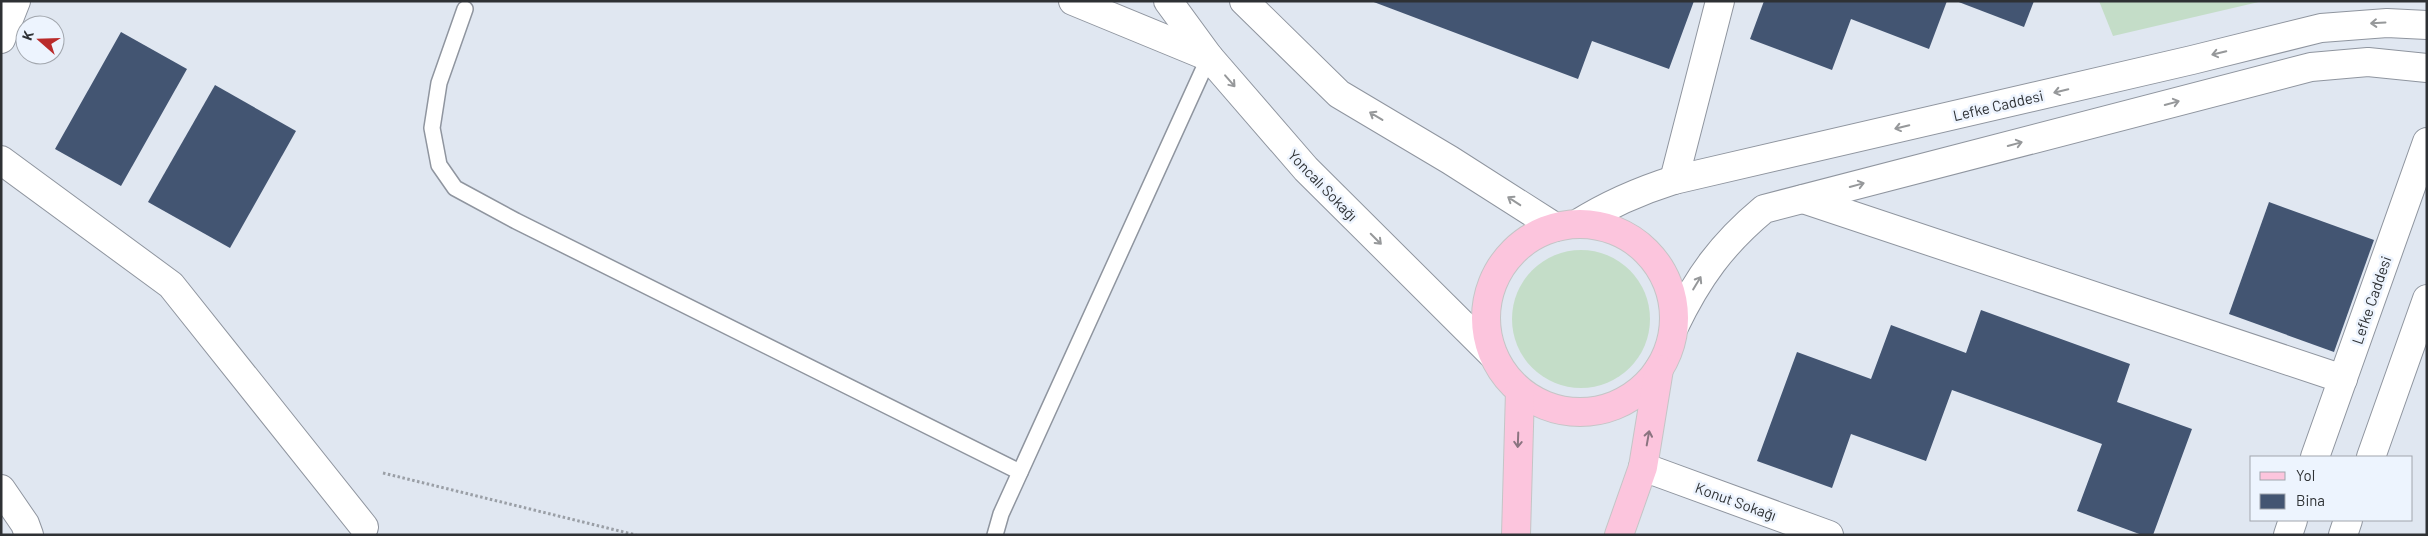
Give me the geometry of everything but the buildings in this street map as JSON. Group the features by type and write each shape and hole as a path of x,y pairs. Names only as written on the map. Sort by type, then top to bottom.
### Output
{"main road":[{"path":"1566,225 1600,226 1621,233 1646,251 1656,262 1667,282 1674,304 1674,327 1669,349 1659,369 1639,391 1626,400 1606,409 1583,412 1561,410 1539,403 1520,391 1505,374 1493,355 1487,333 1487,310 1491,288 1501,267 1516,250 1534,236 1566,225"},
{"path":"1619,535 1643,467 1659,369"},
{"path":"1516,535 1520,391"}],"street":[{"path":"1,39 16,1"},
{"path":"1073,1 1209,57"},
{"name":"Yoncalı Sokağı","path":"1168,1 1209,57 1306,169 1493,355"},
{"path":"1244,1 1339,94 1450,160 1566,225"},
{"path":"1674,180 1720,1"},
{"name":"Lefke Caddesi","path":"1566,225 1641,190 1674,180 2192,60 2320,28 2387,23 2427,25"},
{"path":"1674,327 1688,297 1706,268 1743,227 1764,209 2311,67 2368,62 2427,68"},
{"name":"Lefke Caddesi","path":"2315,456 2427,142"},
{"path":"1,160 171,285 364,527"},
{"path":"1803,199 2343,379"},
{"path":"2370,456 2420,341 2427,299"},
{"name":"Konut Sokağı","path":"1643,467 1829,535"},
{"path":"1,489 25,524 29,535"},
{"path":"2288,535 2293,521"},
{"path":"2343,535 2348,521"}],"lane":[{"path":"465,9 439,83 432,128 439,165 455,188 516,222 1020,472"},
{"path":"995,535 1001,514 1209,57"}],"path":[{"path":"383,474 636,535"}],"green space":[{"path":"2099,1 2263,1 2113,36"},
{"path":"1581,250 1595,251 1608,255 1620,261 1630,270 1639,280 1645,292 1649,305 1649,333 1645,346 1639,358 1630,368 1620,377 1608,383 1595,387 1581,388 1567,387 1554,383 1542,377 1532,368 1523,358 1517,346 1513,333 1512,319 1513,305 1517,292 1523,280 1532,270 1542,261 1554,255 1567,251"}]}
